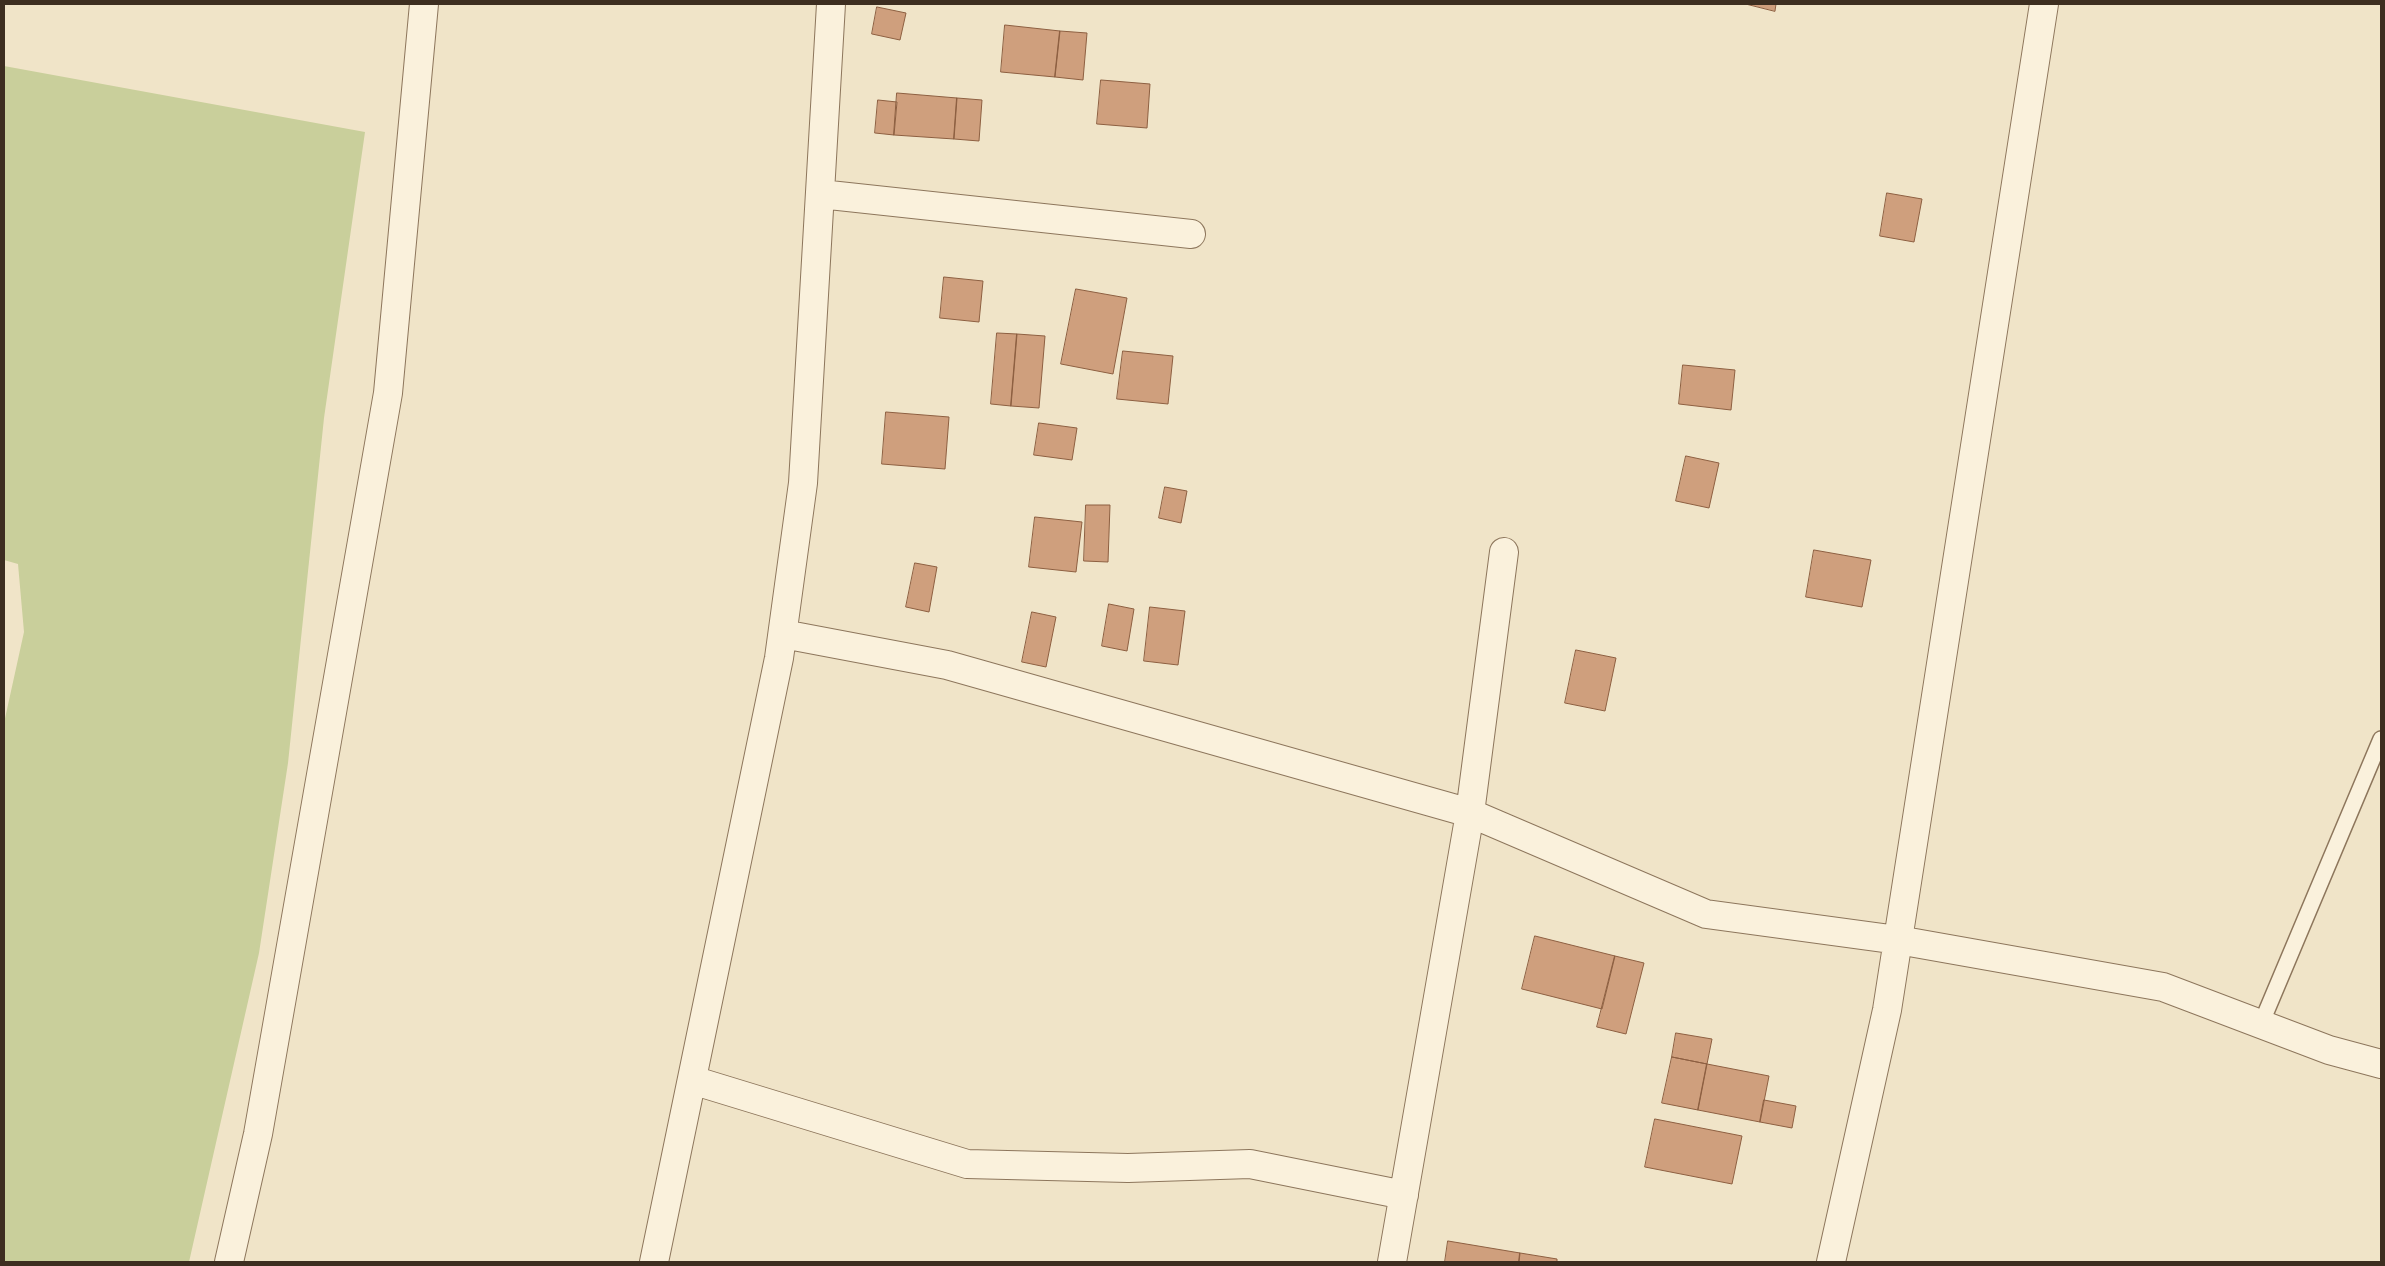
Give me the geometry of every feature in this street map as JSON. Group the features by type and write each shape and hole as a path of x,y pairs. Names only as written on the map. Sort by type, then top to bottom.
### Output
{"street":[{"path":"229,1262 258,1134 388,393 424,4"},
{"path":"654,1262 783,634 803,483 831,4"},
{"path":"1831,1262 1887,1010 2044,4"},
{"path":"820,194 1191,234"},
{"path":"1392,1262 1470,813 1504,552"},
{"path":"783,634 947,665 1470,813 1706,914 1898,940 2163,987 2329,1050 2381,1064"},
{"path":"692,1080 967,1164 1128,1168 1250,1164 1404,1195"}],"lane":[{"path":"2260,1024 2381,739"}],"green space":[{"path":"4,66 365,132 324,418 288,763 259,953 189,1262 4,1262 4,723 24,632 18,564 4,560"}],"building":[{"path":"1746,4 1776,4 1775,11"},
{"path":"877,7 906,13 900,40 872,34"},
{"path":"1005,25 1060,31 1055,77 1001,72"},
{"path":"1060,31 1087,33 1083,80 1055,77"},
{"path":"1101,80 1150,84 1147,128 1097,124"},
{"path":"897,93 957,98 954,139 894,135"},
{"path":"957,98 982,100 979,141 954,139"},
{"path":"878,100 897,102 894,135 875,133"},
{"path":"1887,193 1922,199 1914,242 1880,236"},
{"path":"944,277 983,281 979,322 940,318"},
{"path":"1076,289 1127,298 1113,374 1061,364"},
{"path":"997,333 1017,334 1011,406 991,404"},
{"path":"1017,334 1045,336 1039,408 1011,406"},
{"path":"1123,351 1173,356 1168,404 1117,399"},
{"path":"1683,365 1735,370 1731,410 1679,404"},
{"path":"886,412 949,417 945,469 882,464"},
{"path":"1039,423 1077,428 1072,460 1034,455"},
{"path":"1686,456 1719,463 1709,508 1676,501"},
{"path":"1165,487 1187,491 1181,523 1159,518"},
{"path":"1086,505 1110,505 1108,562 1084,561"},
{"path":"1035,517 1082,522 1076,572 1029,567"},
{"path":"1814,550 1871,560 1862,607 1806,597"},
{"path":"915,563 937,567 929,612 906,607"},
{"path":"1109,604 1134,609 1127,651 1102,646"},
{"path":"1150,607 1185,611 1178,665 1144,661"},
{"path":"1032,612 1056,617 1046,667 1022,662"},
{"path":"1576,650 1616,658 1605,711 1565,703"},
{"path":"1535,936 1615,956 1602,1009 1522,989"},
{"path":"1615,956 1644,963 1626,1034 1597,1027"},
{"path":"1676,1033 1712,1039 1707,1064 1672,1057"},
{"path":"1672,1057 1707,1064 1698,1110 1662,1103"},
{"path":"1707,1064 1769,1076 1760,1122 1698,1110"},
{"path":"1764,1100 1796,1106 1792,1128 1760,1122"},
{"path":"1655,1119 1742,1136 1732,1184 1645,1167"},
{"path":"1448,1241 1520,1253 1519,1262 1445,1262"},
{"path":"1520,1253 1557,1259 1557,1262 1519,1262"}]}
